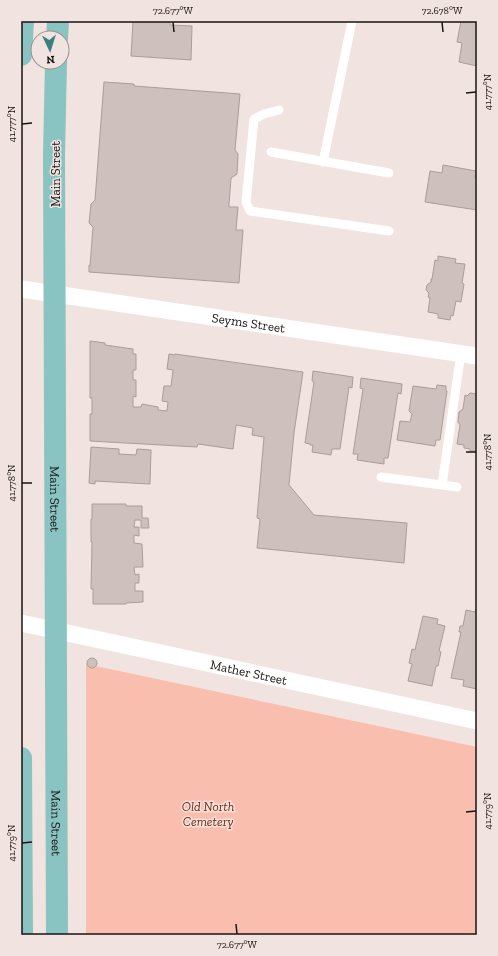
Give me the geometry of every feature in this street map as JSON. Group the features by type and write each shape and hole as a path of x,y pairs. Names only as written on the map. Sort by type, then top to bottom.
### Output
{"main road":[{"path":"21,55 23,21"},
{"name":"Main Street","path":"56,70 54,155 57,935"},
{"path":"21,758 22,935"}],"street":[{"name":"Seyms Street","path":"21,289 469,355"},
{"name":"Mather Street","path":"21,623 477,721"}],"lane":[{"path":"323,162 352,21"},
{"path":"279,110 264,114 254,119 246,202 250,212 389,230"},
{"path":"271,152 389,173"},
{"path":"442,485 469,355"},
{"path":"381,477 457,487"}],"green space":[{"name":"Old North Cemetery","path":"86,664 477,747 477,935 86,935"}],"building":[{"path":"133,21 170,21 170,25 192,26 191,60 131,56"},
{"path":"461,21 477,21 477,66 459,62 462,43 457,42"},
{"path":"104,82 134,84 134,86 240,94 235,150 238,154 237,174 231,178 229,204 229,207 238,207 236,230 243,230 239,283 89,272 93,227 89,223 91,204 95,200"},
{"path":"443,165 476,171 477,210 425,202 430,171 442,173"},
{"path":"438,256 456,259 455,263 465,264 461,302 456,301 453,316 451,315 450,320 438,318 438,314 428,312 430,298 428,297 429,293 426,290 427,285 431,282 435,260 438,261"},
{"path":"90,341 133,349 133,354 136,354 136,370 133,370 133,380 136,380 136,397 133,396 133,407 141,407 142,404 158,407 158,410 167,411 168,402 162,401 164,386 171,386 173,370 167,369 169,354 303,372 294,433 289,485 314,515 407,523 404,563 257,548 260,519 257,518 264,437 252,435 253,428 236,425 233,449 198,444 197,447 90,441 90,414 92,414 92,398 90,398"},
{"path":"313,371 353,377 352,388 349,387 340,449 332,449 331,455 312,452 313,445 305,443 314,382 312,381"},
{"path":"361,378 402,384 401,394 398,393 388,458 384,458 384,464 357,460 358,454 353,454 363,389 360,388"},
{"path":"437,385 446,386 447,391 440,440 436,440 435,446 397,440 400,421 410,422 412,414 409,411 413,386 436,389"},
{"path":"470,393 477,394 477,451 470,451 470,449 464,448 464,445 457,444 460,425 458,422 459,412 463,409 465,395 467,396"},
{"path":"91,447 119,449 119,454 136,455 137,449 151,450 150,484 95,481 95,484 89,483"},
{"path":"92,504 126,504 126,506 142,506 142,518 148,518 149,528 141,528 141,520 135,520 134,527 139,527 139,536 134,535 134,543 142,544 143,567 134,567 135,575 139,574 139,583 135,583 135,591 143,591 143,602 126,604 93,604 93,589 91,589"},
{"path":"477,608 477,689 463,686 464,680 451,678 461,632 459,632 460,626 463,626 466,610 475,612"},
{"path":"423,616 438,619 437,624 445,626 439,651 441,652 438,666 436,666 432,686 408,681 412,664 409,663 412,649 415,650"},
{"path":"92,658 97,663 92,668 87,663"}]}
